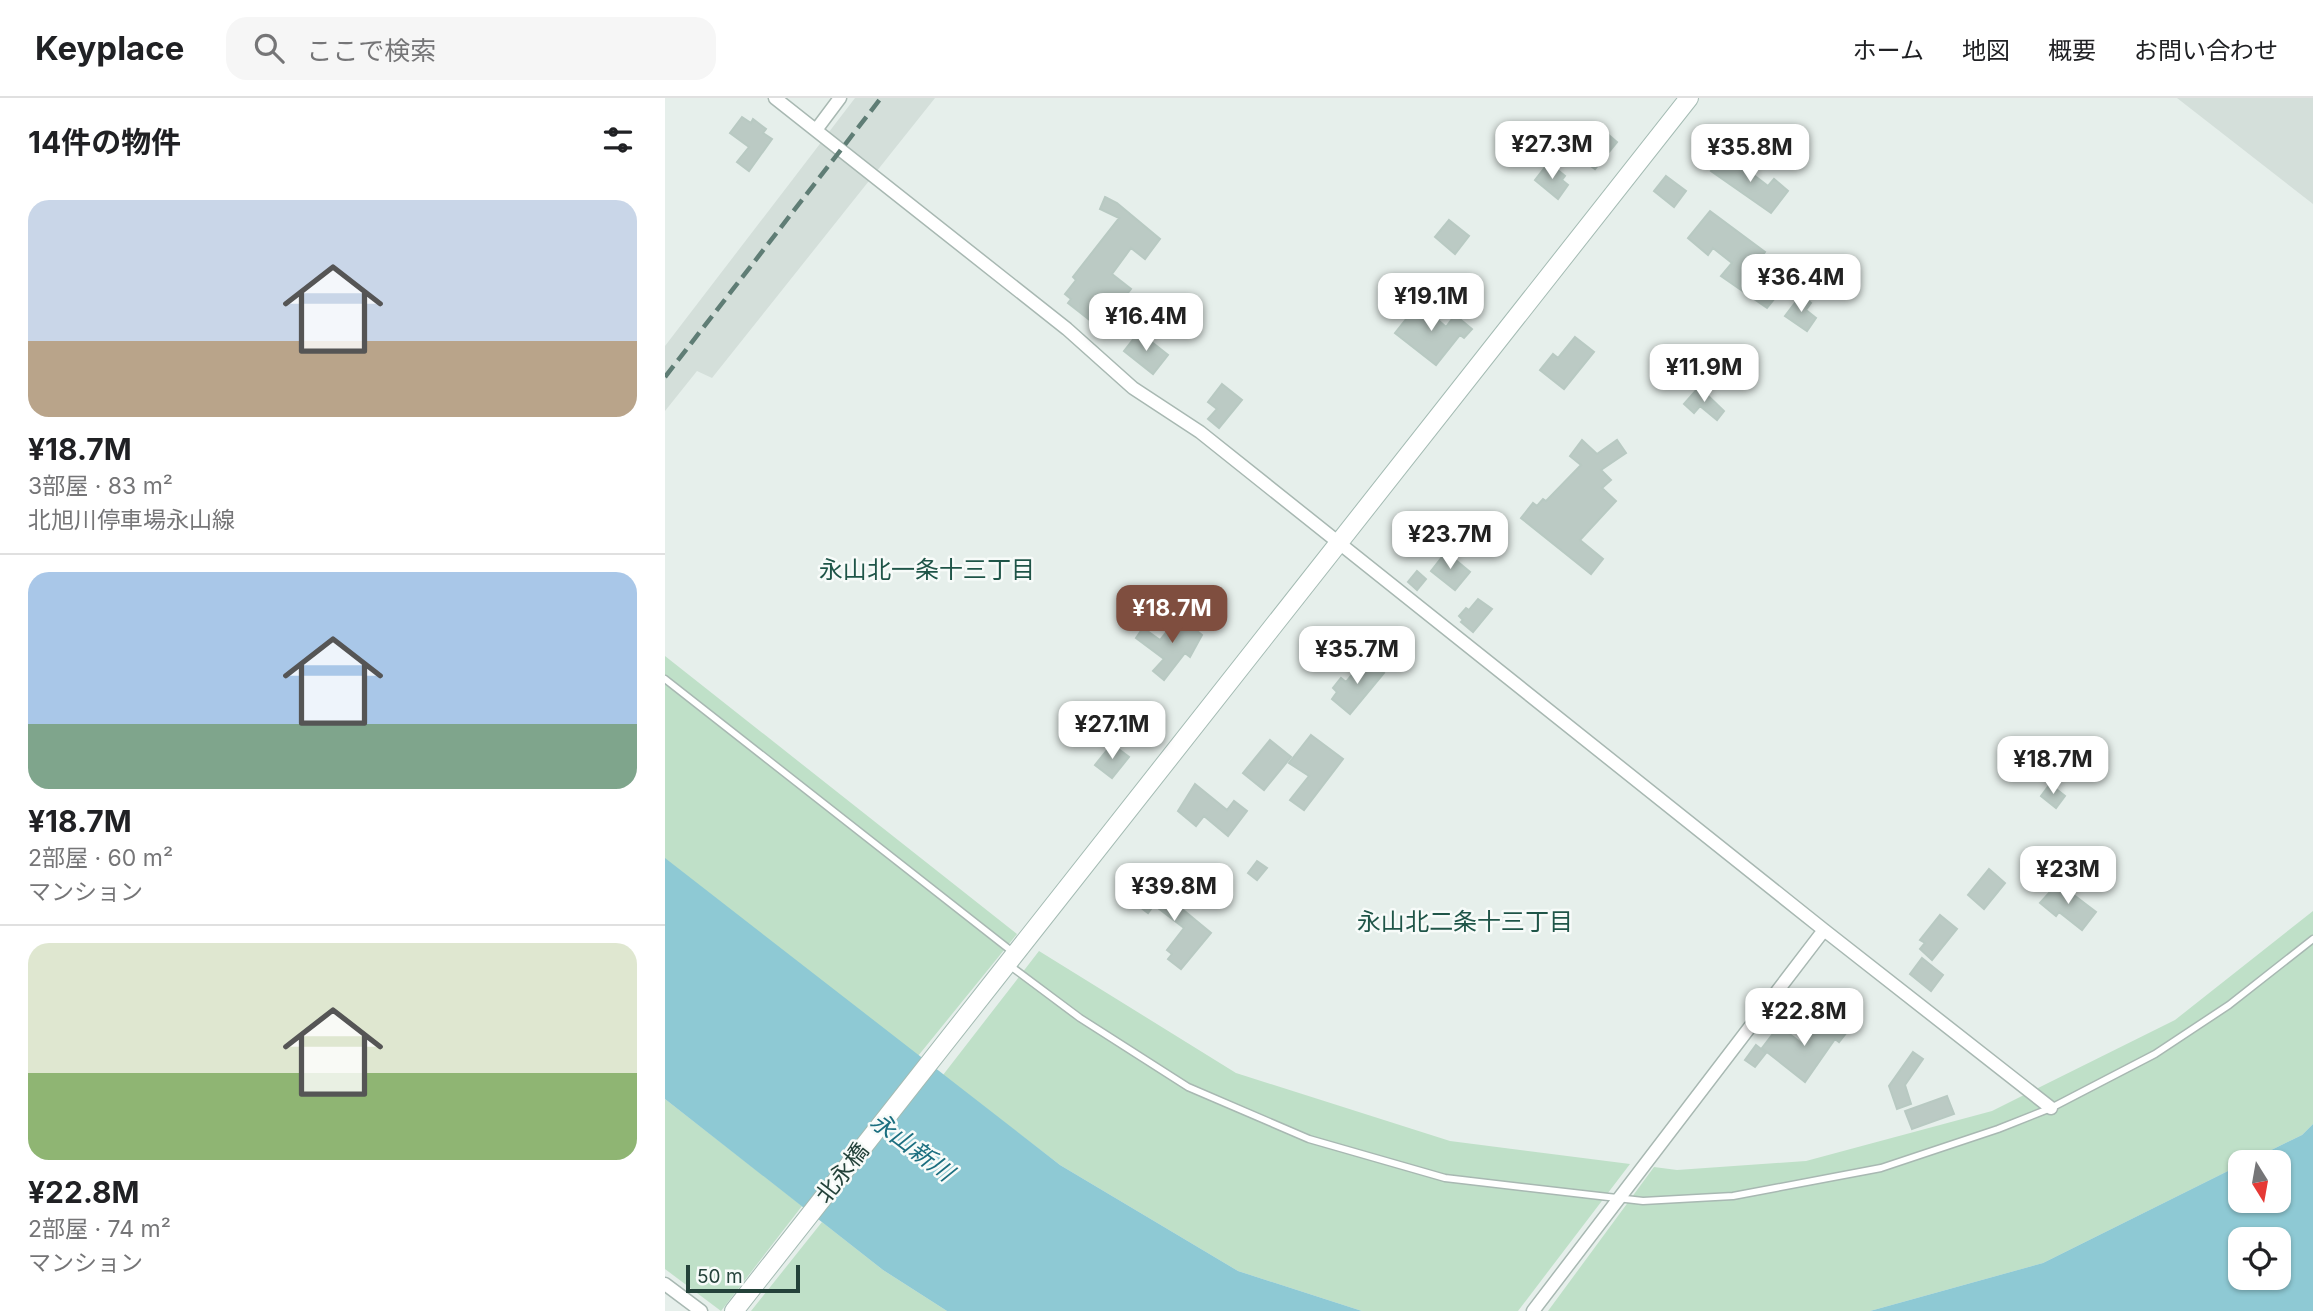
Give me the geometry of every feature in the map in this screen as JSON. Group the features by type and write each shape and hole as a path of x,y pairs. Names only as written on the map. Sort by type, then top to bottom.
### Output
{"main road":[{"name":"北永橋","path":"734,1311 1689,98"}],"street":[{"path":"775,98 1067,329 1133,388 1200,432 2051,1108"},
{"path":"816,130 840,98"},
{"path":"1534,1311 1824,930"},
{"path":"665,1284 701,1311"}],"lane":[{"path":"665,679 1080,1018 1188,1087 1309,1139 1445,1178 1618,1199 1733,1196 1881,1168 1998,1129 2051,1108 2155,1054 2229,1005 2313,939"}],"shaded area":[{"path":"855,98 935,98 712,378 697,371 665,411 665,346"},
{"path":"2177,98 2313,98 2313,204"}],"green space":[{"path":"665,656 1017,934 918,1056 665,859"},
{"path":"2313,911 2313,1124 2302,1135 2271,1150 2228,1150 2228,1171 2043,1263 1870,1311 1548,1311 1654,1167 1677,1170 1806,1161 1992,1111 2175,1020"},
{"path":"1039,951 1236,1073 1450,1141 1630,1164 1518,1311 1362,1311 1238,1271 1060,1165 943,1075"},
{"path":"665,1099 802,1206 721,1311 665,1269"},
{"path":"822,1222 883,1270 947,1311 751,1311"}],"water":[{"name":"永山新川","path":"665,858 1060,1165 1238,1271 1362,1311 947,1311 883,1270 665,1099"},
{"path":"2313,1124 2313,1311 1870,1311 2043,1263 2228,1171 2228,1213 2291,1213 2291,1150 2271,1150 2302,1135"}],"building":[{"path":"742,117 751,123 753,119 766,129 763,133 772,139 749,171 737,162 749,147 730,133"},
{"path":"1603,130 1617,142 1595,169 1583,160 1597,144 1594,141"},
{"path":"1725,153 1768,186 1774,179 1788,191 1771,213 1711,171"},
{"path":"1546,166 1550,169 1553,166 1565,176 1562,180 1568,185 1558,199 1535,180"},
{"path":"1666,176 1686,191 1674,207 1654,191"},
{"path":"1105,197 1117,203 1160,239 1145,259 1131,248 1112,274 1131,289 1100,328 1068,303 1071,299 1065,294 1076,280 1073,277 1119,218 1100,209"},
{"path":"1710,211 1765,252 1747,276 1775,298 1767,308 1721,276 1732,263 1713,248 1708,255 1688,238"},
{"path":"1449,220 1469,236 1455,254 1435,237"},
{"path":"1801,295 1811,303 1806,310 1816,318 1807,331 1785,316"},
{"path":"1419,303 1446,327 1455,315 1472,329 1464,338 1460,335 1436,365 1395,333"},
{"path":"1147,306 1162,318 1150,333 1135,321"},
{"path":"1139,332 1168,355 1153,374 1124,351"},
{"path":"1575,337 1594,352 1564,389 1540,370 1553,354 1558,358"},
{"path":"1222,384 1242,400 1219,428 1208,419 1217,409 1208,402"},
{"path":"1699,387 1724,411 1717,420 1700,406 1694,413 1684,404"},
{"path":"1582,440 1597,454 1617,440 1626,453 1601,470 1611,480 1602,488 1616,501 1580,540 1603,559 1591,574 1521,518 1533,503 1537,506 1543,499 1546,501 1581,465 1570,456"},
{"path":"1446,552 1470,572 1455,590 1431,571"},
{"path":"1417,571 1426,579 1417,590 1408,582"},
{"path":"1478,599 1492,609 1473,632 1461,622 1463,620 1459,616 1466,608 1469,610"},
{"path":"1179,616 1202,635 1190,657 1185,653 1164,680 1153,671 1164,659 1136,638 1143,628 1160,640"},
{"path":"1365,659 1384,673 1350,714 1332,699 1337,692 1333,688 1341,678 1346,682"},
{"path":"1123,711 1139,724 1130,736 1113,722"},
{"path":"1311,735 1343,759 1304,810 1290,800 1309,776 1289,763"},
{"path":"1270,740 1291,757 1264,790 1243,773"},
{"path":"1112,744 1129,757 1112,778 1095,765"},
{"path":"1195,784 1227,810 1234,801 1247,811 1228,836 1204,816 1196,826 1178,811"},
{"path":"2050,784 2065,796 2056,808 2041,796"},
{"path":"1257,861 1267,868 1257,880 1248,873"},
{"path":"1989,869 2005,883 1984,909 1968,895"},
{"path":"1147,880 1211,933 1181,969 1168,959 1172,954 1167,950 1184,928 1154,905 1148,913 1131,900"},
{"path":"2058,883 2096,912 2082,930 2059,912 2056,916 2040,903"},
{"path":"1940,915 1957,929 1932,960 1920,949 1925,943 1920,940"},
{"path":"1922,958 1943,975 1931,991 1910,974"},
{"path":"1826,1016 1847,1032 1839,1042 1835,1039 1805,1082 1762,1048 1779,1026 1804,1045"},
{"path":"1756,1045 1766,1053 1755,1067 1745,1060"},
{"path":"1913,1052 1923,1059 1905,1085 1911,1104 1897,1109 1889,1086"},
{"path":"1947,1096 1954,1114 1912,1129 1905,1111"}],"railway":[{"path":"665,377 881,98"}],"district":[{"name":"永山北一条十三丁目","path":"927,570"},
{"name":"永山北二条十三丁目","path":"1465,922"}]}
